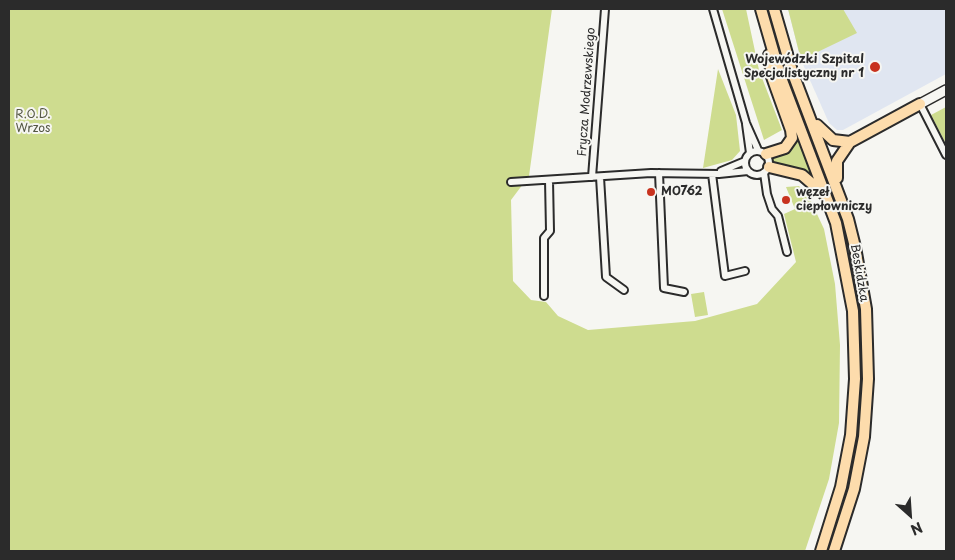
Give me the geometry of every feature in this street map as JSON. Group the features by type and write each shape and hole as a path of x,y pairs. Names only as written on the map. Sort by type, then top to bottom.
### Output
{"main road":[{"name":"Beskidzka","path":"761,9 780,75 828,198 848,279 853,311 856,378 847,458 835,510 821,551"},
{"name":"Beskidzka","path":"774,9 789,62 840,194 861,276 867,326 868,379 864,437 855,481 834,551"},
{"path":"762,152 786,148 792,138 791,130 772,78 769,60 769,41"},
{"path":"840,194 837,161 850,142 920,104"},
{"path":"809,114 824,134 833,140 850,142"},
{"path":"766,170 794,171 802,174 828,198"}],"street":[{"name":"Frycza Modrzewskiego","path":"592,177 604,9"},
{"path":"712,174 745,162 750,153 746,123 713,9"},
{"path":"946,90 920,104 946,155"},
{"path":"746,123 762,152 770,160 766,170 767,194"},
{"path":"750,153 762,152"},
{"path":"745,162 748,170 756,175 767,194 772,209 778,216 787,252"},
{"path":"512,182 659,173 712,174 748,170"},
{"path":"756,175 766,170"},
{"path":"659,173 664,288 684,292"},
{"path":"712,174 725,276 745,271"},
{"path":"600,177 606,277 624,290"},
{"path":"544,296 544,238 550,231 549,180"}],"shaded area":[{"name":"Wojewódzki Szpital Specjalistyczny nr 1","path":"788,9 946,9 946,74 843,130 837,130 829,123 801,60"}],"green space":[{"name":"R.O.D. Wrzos","path":"9,9 552,9 529,176 511,200 513,281 531,300 546,302 558,316 588,330 695,321 757,304 796,262 784,214 795,209 786,187 799,186 809,197 824,229 835,284 840,345 839,423 829,479 805,551 9,551"},
{"path":"722,9 746,9 759,70 782,130 764,140"},
{"path":"788,9 843,9 857,33 801,60"},
{"path":"718,69 736,115 740,151 732,160 703,168"},
{"path":"946,107 946,144 931,115"},
{"path":"796,130 816,179 814,180 805,172 790,166 773,165 772,157"},
{"path":"704,292 708,315 695,317 691,294"}],"place":[{"name":"Wojewódzki Szpital Specjalistyczny nr 1","path":"875,67"},
{"name":"M0762","path":"651,192"},
{"name":"węzeł ciepłowniczy","path":"786,200"}]}
